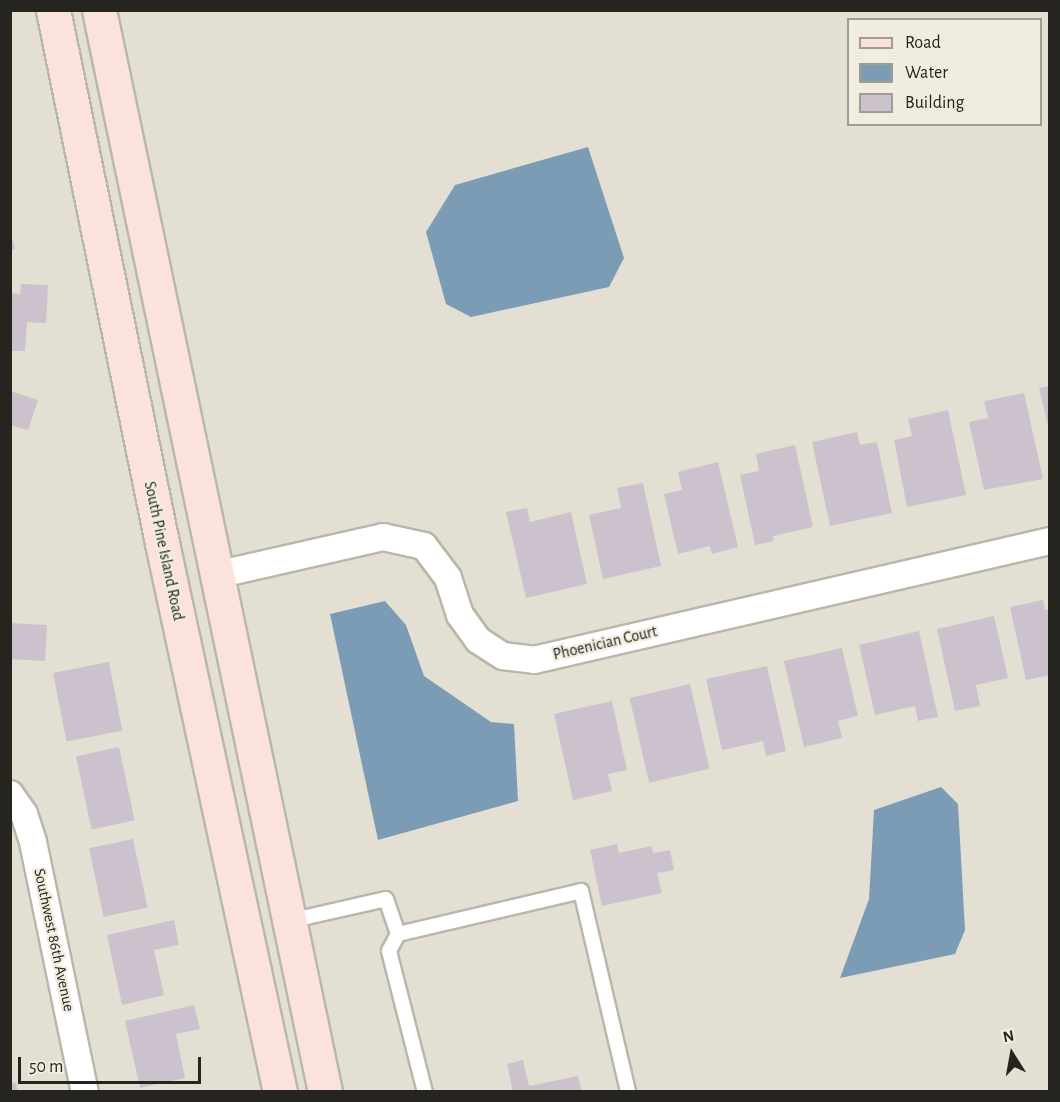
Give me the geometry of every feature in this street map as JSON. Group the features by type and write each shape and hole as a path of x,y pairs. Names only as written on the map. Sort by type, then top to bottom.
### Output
{"main road":[{"name":"South Pine Island Road","path":"53,10 162,543 280,1092"},
{"path":"99,10 325,1092"}],"street":[{"name":"Phoenician Court","path":"216,575 383,537 424,546 448,578 460,615 478,640 503,656 534,660 1050,541"},
{"name":"Southwest 86th Avenue","path":"10,794 24,814 33,842 85,1092"}],"lane":[{"path":"398,934 581,891 628,1092"},
{"path":"289,921 386,899 398,934 389,951 425,1092"}],"water":[{"path":"588,147 624,258 609,287 471,317 446,304 426,232 455,185"},
{"path":"385,601 406,625 424,676 491,722 514,724 518,801 378,840 330,614"},
{"path":"941,787 958,804 965,930 955,954 840,978 869,899 874,810"}],"building":[{"path":"10,231 15,249 10,250"},
{"path":"21,284 48,285 46,323 27,322 25,351 10,351 10,293 20,294"},
{"path":"1050,386 1050,430 1049,430 1039,388"},
{"path":"10,391 38,400 28,430 10,425"},
{"path":"1024,393 1043,479 984,490 969,422 988,418 984,401"},
{"path":"948,410 966,495 907,507 894,440 912,436 908,419"},
{"path":"857,432 860,445 877,442 892,513 830,526 812,442"},
{"path":"795,445 813,527 773,536 774,541 755,545 740,475 759,471 756,454"},
{"path":"718,462 738,547 712,554 710,546 678,554 664,494 682,490 678,472"},
{"path":"643,483 661,566 603,579 589,515 621,508 617,488"},
{"path":"527,508 530,522 571,512 587,584 526,598 506,512"},
{"path":"1043,600 1045,610 1050,609 1050,675 1026,680 1010,607"},
{"path":"994,616 1008,678 976,685 980,706 955,711 937,629"},
{"path":"10,623 47,625 45,661 10,659"},
{"path":"919,631 938,717 918,721 915,706 875,715 859,645"},
{"path":"842,648 858,716 838,721 842,738 804,747 784,661"},
{"path":"109,662 122,731 66,742 53,673"},
{"path":"767,666 786,751 766,756 763,741 722,750 706,679"},
{"path":"690,684 710,769 649,783 630,698"},
{"path":"612,701 627,770 608,774 612,791 573,800 554,714"},
{"path":"119,747 135,820 92,830 76,756"},
{"path":"133,839 148,907 104,917 89,848"},
{"path":"617,844 619,853 652,846 653,853 670,850 674,870 657,873 662,893 602,906 590,850"},
{"path":"174,920 179,945 154,950 164,995 122,1005 107,935"},
{"path":"194,1005 200,1029 176,1034 185,1078 140,1088 125,1021"},
{"path":"523,1060 529,1086 578,1076 582,1092 513,1092 507,1064"},
{"path":"16,1082 18,1092 10,1092 10,1084"}]}
